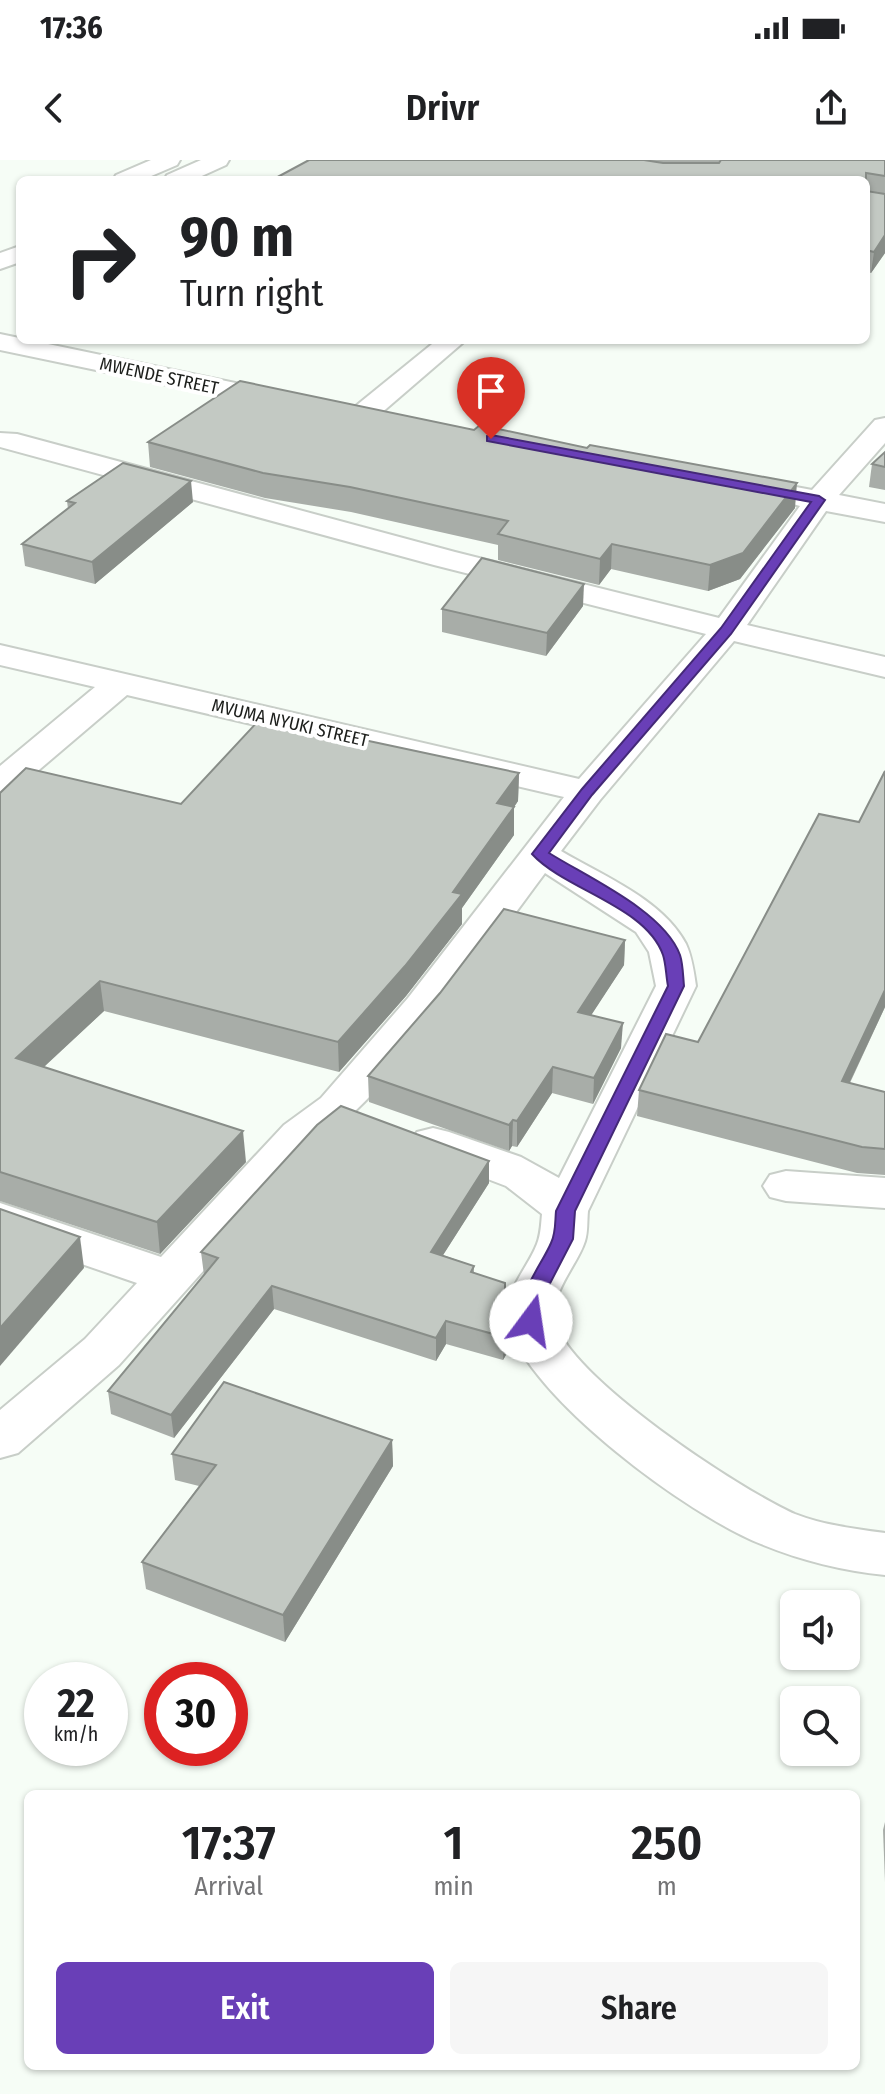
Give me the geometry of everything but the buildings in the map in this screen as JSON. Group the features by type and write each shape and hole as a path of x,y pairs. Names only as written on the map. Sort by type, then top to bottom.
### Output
{"street":[{"path":"133,176 169,160"},
{"path":"184,176 218,160"},
{"name":"MWENDE STREET","path":"0,342 304,405"},
{"path":"362,415 448,344"},
{"path":"333,410 402,422"},
{"path":"0,1439 102,1352 300,1135 336,1108 423,1007 587,792 726,631 819,500 885,426"},
{"path":"7,440 282,516 726,631 885,667"},
{"path":"773,491 885,513"},
{"name":"MVUMA NYUKI STREET","path":"0,655 587,792"},
{"path":"0,784 119,684"},
{"path":"540,854 659,932 672,955 676,986 565,1211 563,1239 535,1293 531,1321 546,1356 638,1441 723,1500 777,1529 885,1554"},
{"path":"336,1108 529,1178 552,1193 565,1211"},
{"path":"786,1186 885,1193"},
{"path":"0,1219 169,1277"}],"route":[{"path":"491,439 819,500 726,631 587,792 540,854 659,932 672,955 676,986 565,1211 563,1239 535,1293 531,1321"}]}
